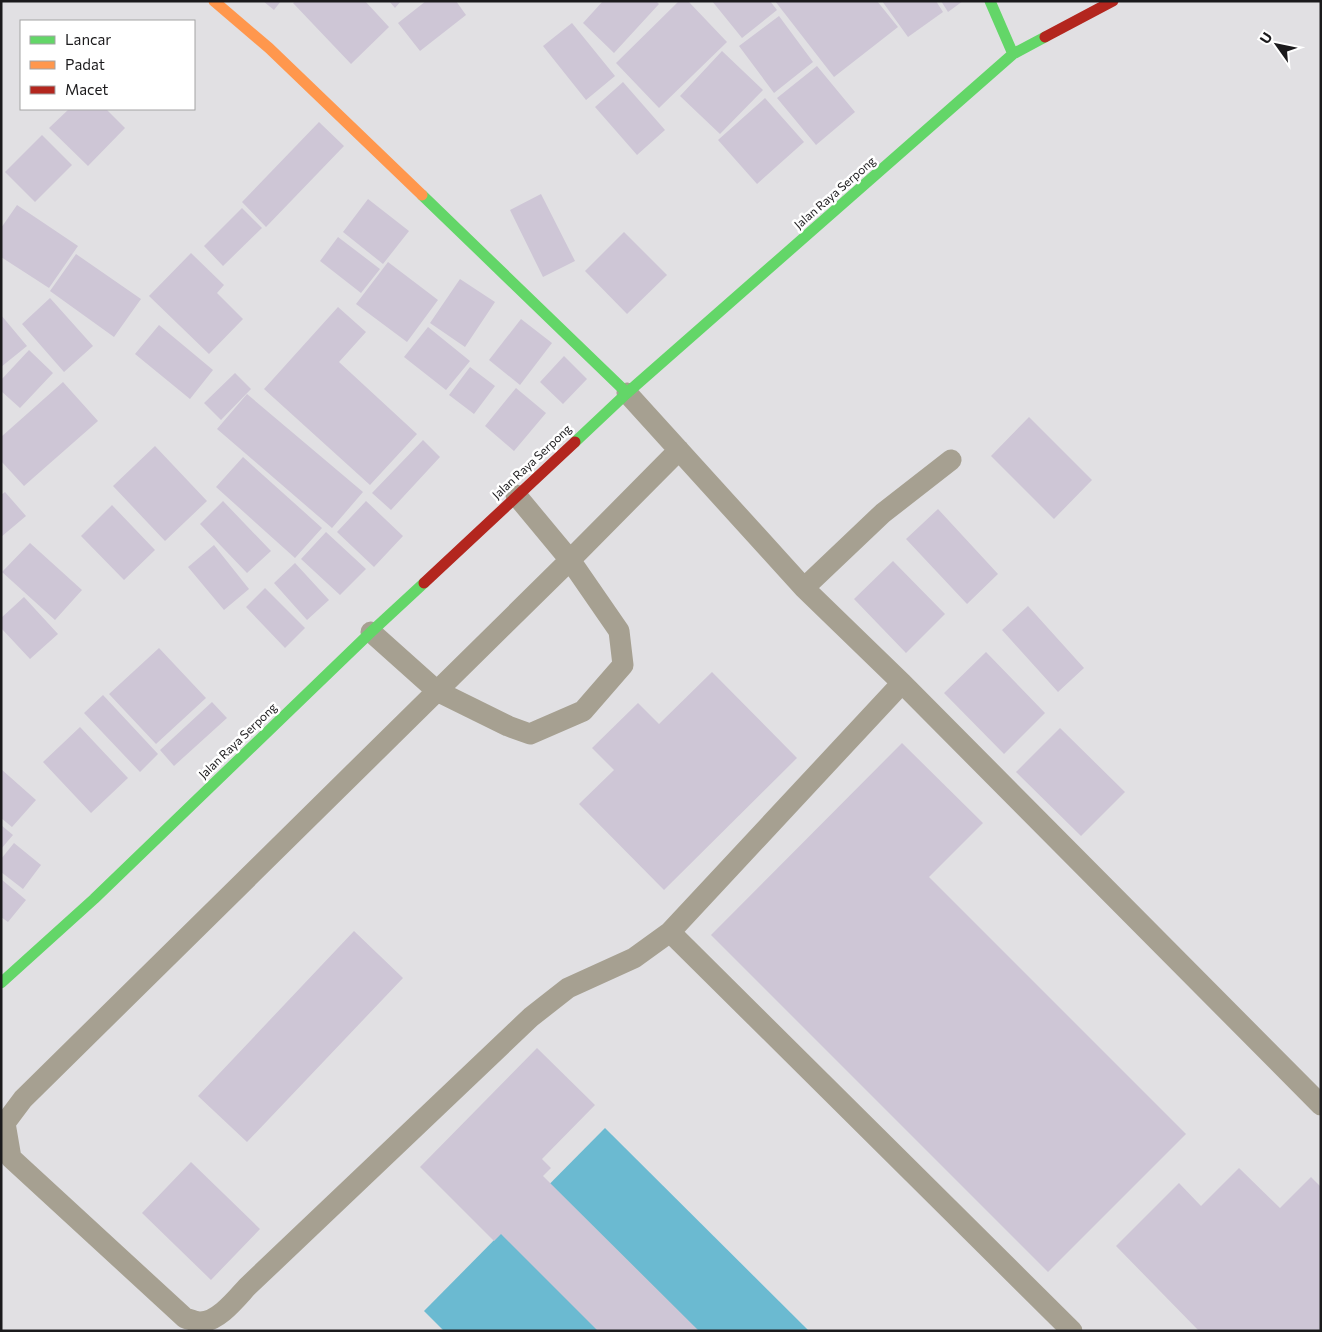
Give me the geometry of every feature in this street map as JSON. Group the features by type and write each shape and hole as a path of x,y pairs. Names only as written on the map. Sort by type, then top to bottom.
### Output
{"main road":[{"path":"214,1 269,48 627,393"},
{"path":"990,1 1013,54"},
{"name":"Jalan Raya Serpong","path":"1,983 101,892 371,632 627,393 1013,54 1113,1"}],"lane":[{"path":"627,393 804,588 902,683 1321,1105"},
{"path":"679,450 570,560 23,1099 5,1123 11,1158 185,1318 201,1322 218,1316 531,1017 568,988 634,958 670,932 902,683"},
{"path":"804,588 883,513 951,460"},
{"path":"371,632 437,691 508,726 530,734 582,711 623,665 619,631 570,560 516,495"},
{"path":"670,932 1072,1331"}],"water":[{"path":"605,1128 809,1331 444,1331 424,1311"}],"building":[{"path":"263,1 281,1 274,10"},
{"path":"296,1 365,1 389,27 351,64 293,3"},
{"path":"389,1 401,1 395,8"},
{"path":"426,1 456,1 466,15 420,51 398,23"},
{"path":"603,1 656,1 659,4 614,53 583,23"},
{"path":"679,1 688,1 727,42 659,108 616,63"},
{"path":"712,1 770,1 777,10 742,38"},
{"path":"775,1 877,1 898,27 834,77"},
{"path":"882,1 936,1 943,12 908,37"},
{"path":"941,1 963,1 948,12"},
{"path":"779,16 813,62 774,93 739,46"},
{"path":"572,23 615,76 586,100 543,46"},
{"path":"722,51 763,90 720,134 680,96"},
{"path":"817,66 855,112 816,145 777,98"},
{"path":"623,82 665,130 637,155 595,107"},
{"path":"765,98 804,142 757,184 718,140"},
{"path":"68,110 107,110 125,128 88,166 49,128"},
{"path":"319,122 344,146 266,227 242,202"},
{"path":"42,135 72,165 35,202 5,172"},
{"path":"541,194 575,261 543,277 510,210"},
{"path":"368,199 409,231 383,264 343,232"},
{"path":"17,205 78,246 49,288 1,257 1,228"},
{"path":"242,208 262,228 223,266 204,246"},
{"path":"624,232 667,275 627,314 585,271"},
{"path":"338,237 380,269 361,293 320,261"},
{"path":"191,253 224,285 217,293 243,319 209,354 149,296"},
{"path":"76,254 141,299 114,337 50,291"},
{"path":"388,262 438,300 407,342 356,304"},
{"path":"460,279 495,302 465,347 430,323"},
{"path":"50,298 93,346 64,372 22,324"},
{"path":"338,307 366,332 339,362 417,434 370,485 264,389"},
{"path":"1,315 27,346 1,367"},
{"path":"521,319 552,343 520,385 489,360"},
{"path":"159,325 213,370 190,399 135,354"},
{"path":"428,327 470,361 446,390 404,357"},
{"path":"29,350 53,373 20,408 1,391 1,380"},
{"path":"564,356 587,379 563,404 540,382"},
{"path":"470,367 495,386 474,414 449,395"},
{"path":"235,373 251,389 221,420 204,403"},
{"path":"63,382 98,421 24,486 1,461 1,437"},
{"path":"516,388 546,413 514,451 485,426"},
{"path":"247,394 363,492 332,528 217,429"},
{"path":"1029,417 1092,480 1054,519 991,456"},
{"path":"423,440 440,457 391,510 372,493"},
{"path":"155,446 207,501 165,541 113,486"},
{"path":"243,457 322,528 295,558 216,487"},
{"path":"5,492 26,516 1,537 1,495"},
{"path":"223,501 271,551 247,573 200,524"},
{"path":"366,501 403,536 374,567 337,532"},
{"path":"112,505 155,550 124,580 81,536"},
{"path":"938,509 998,574 967,604 906,539"},
{"path":"326,532 366,569 340,595 301,559"},
{"path":"30,543 82,590 55,620 2,572"},
{"path":"214,545 249,589 224,610 188,567"},
{"path":"893,561 945,614 906,653 854,599"},
{"path":"295,563 329,600 307,620 274,583"},
{"path":"265,588 305,628 285,648 246,607"},
{"path":"24,597 58,634 30,659 1,628 1,618"},
{"path":"1028,606 1084,668 1058,692 1002,630"},
{"path":"159,648 206,698 156,744 109,694"},
{"path":"986,652 1045,713 1004,754 944,693"},
{"path":"712,672 797,758 664,890 579,804 614,770 592,748 638,703 659,724"},
{"path":"103,695 158,754 140,772 84,713"},
{"path":"212,702 227,718 174,766 160,750"},
{"path":"80,727 128,778 91,813 43,762"},
{"path":"1060,728 1125,792 1081,836 1016,772"},
{"path":"902,743 983,823 929,877 1186,1134 1048,1272 711,935"},
{"path":"1,769 36,800 12,827 1,818"},
{"path":"1,825 13,835 1,849"},
{"path":"14,843 41,865 23,889 1,872 1,859"},
{"path":"1,879 26,900 8,922 1,917"},
{"path":"354,931 403,978 247,1142 198,1096"},
{"path":"537,1048 595,1105 542,1159 551,1168 543,1176 699,1331 598,1331 501,1234 494,1241 420,1167"},
{"path":"191,1162 260,1229 211,1280 142,1213"},
{"path":"1239,1168 1280,1208 1311,1177 1321,1187 1321,1331 1199,1331 1116,1246 1179,1183 1201,1206"}],"traffic: fast":[{"path":"990,1 1013,54"},
{"path":"575,442 627,393 1013,54 1045,37"},
{"path":"422,195 627,393"},
{"path":"1,983 94,899 424,583"}],"traffic: slow":[{"path":"214,1 269,48 422,195"}],"traffic: jam":[{"path":"1045,37 1113,1"},
{"path":"424,583 575,442"}]}
